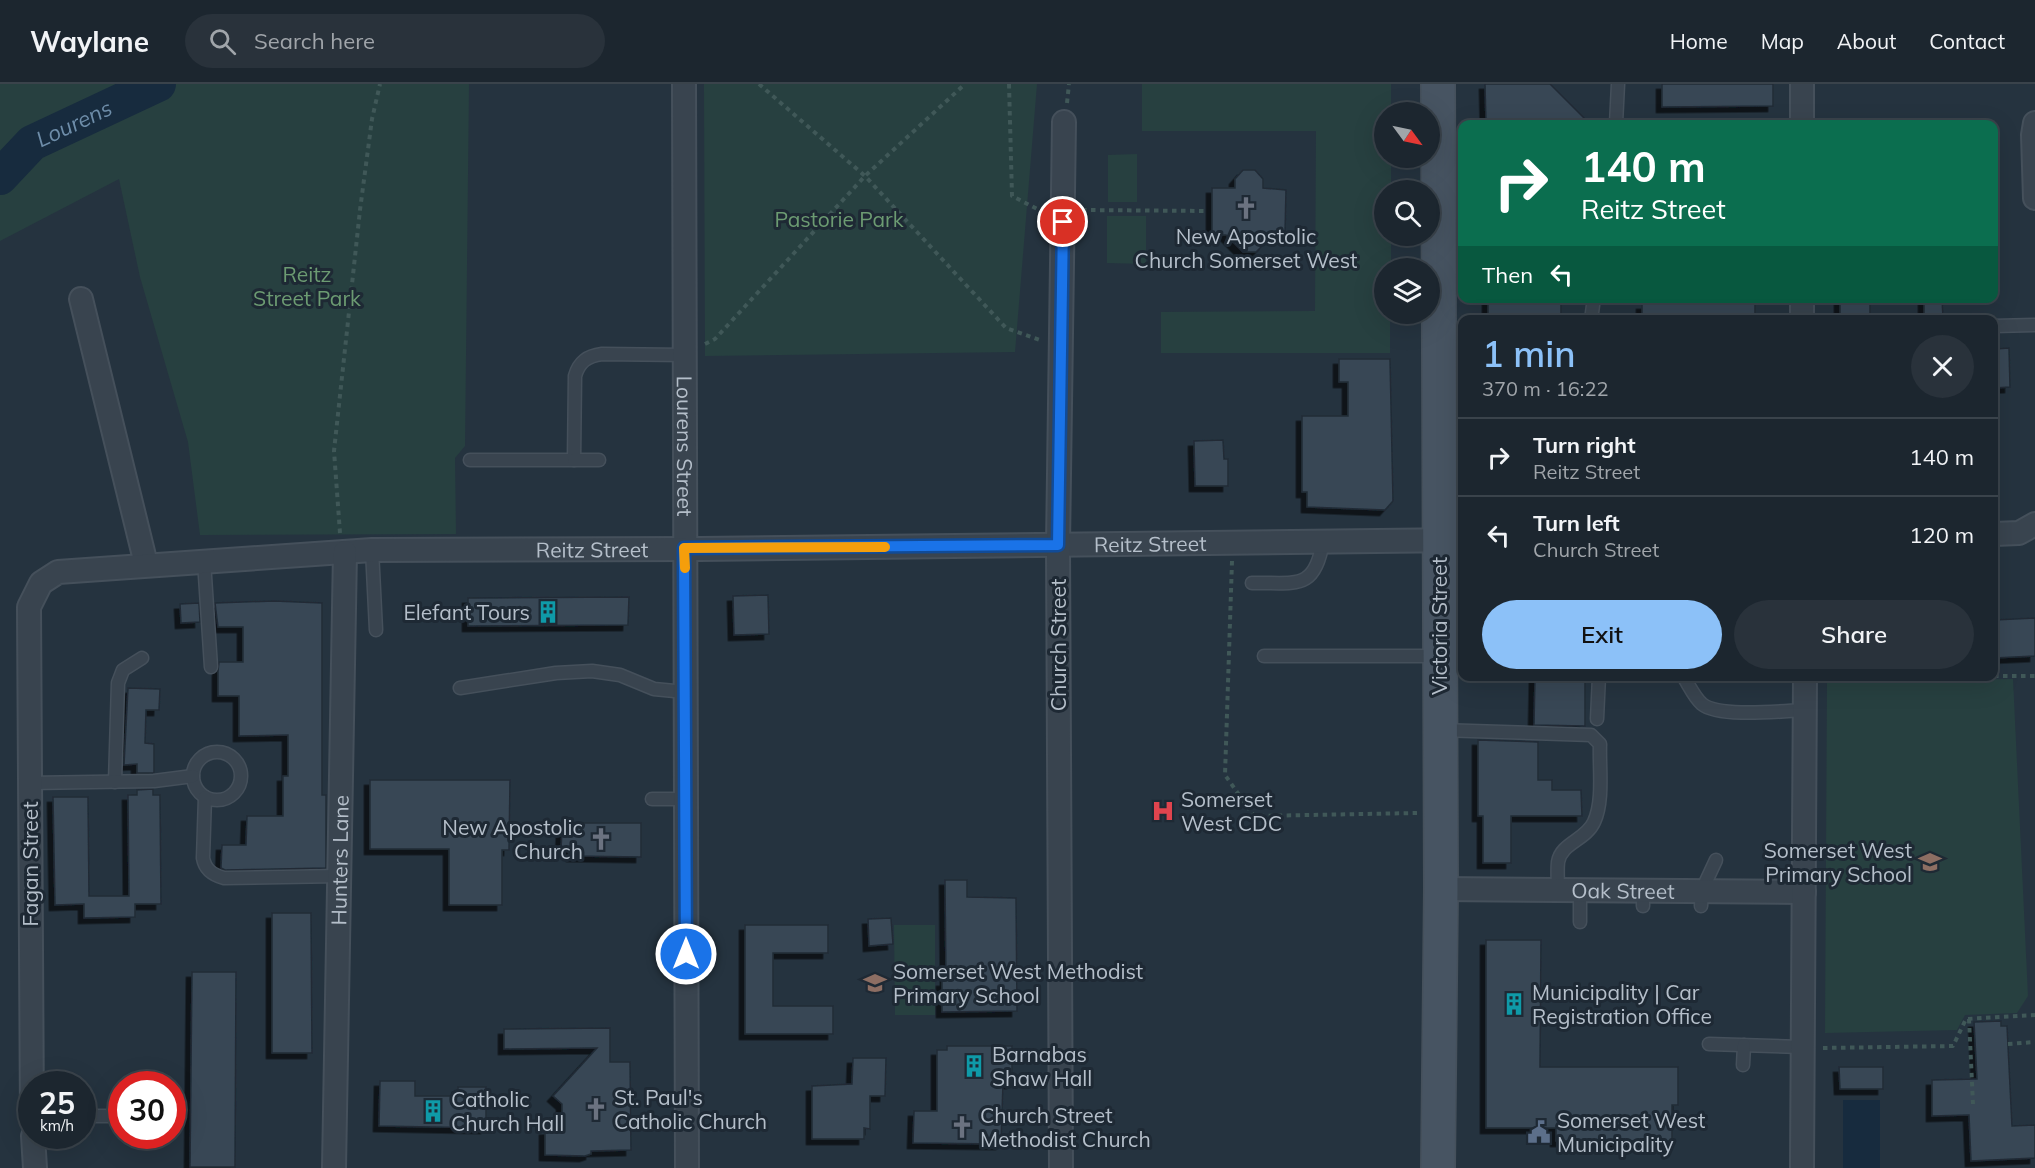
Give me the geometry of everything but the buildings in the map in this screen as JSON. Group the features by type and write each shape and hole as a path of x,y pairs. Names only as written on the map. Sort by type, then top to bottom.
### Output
{"main road":[{"name":"Victoria Street","path":"1438,84 1451,540 1439,656 1441,890 1438,1168"}],"street":[{"name":"Lourens Street","path":"684,84 687,1168"},
{"path":"1802,84 1802,120"},
{"name":"Church Street","path":"1061,1168 1058,545 1064,122"},
{"path":"2035,123 2033,135 2035,198"},
{"path":"81,299 146,564"},
{"path":"1998,534 2019,533 2035,524"},
{"name":"Reitz Street","path":"29,607 40,583 58,572 146,564 372,550 1451,540"},
{"name":"Hunters Lane","path":"334,1168 344,552"},
{"name":"Fagan Street","path":"29,607 31,1071"},
{"path":"1802,1166 1805,681"},
{"name":"Oak Street","path":"1441,890 1569,890 1643,899 1804,892"},
{"path":"34,1149 35,1168"}],"lane":[{"path":"1616,120 1618,84"},
{"path":"1998,326 2035,325"},
{"path":"574,460 575,376 580,363 593,355 602,354 684,355"},
{"path":"470,460 599,460"},
{"path":"1252,583 1295,582 1310,577 1320,560 1323,541"},
{"path":"372,550 376,630"},
{"path":"204,561 212,667"},
{"path":"1264,656 1439,656"},
{"path":"115,782 118,683 123,670 142,658"},
{"path":"460,688 556,673 592,671 620,675 654,689 685,692"},
{"path":"1597,719 1599,681"},
{"path":"1686,681 1702,705 1710,708 1731,712 1805,710"},
{"path":"1439,730 1591,735 1597,739 1600,744 1598,809 1594,822 1585,834 1564,849 1560,855 1580,922"},
{"path":"222,752 236,760 242,776 236,791 221,800 205,797 199,791 193,776 198,760 205,755 222,752"},
{"path":"30,783 115,782 193,776"},
{"path":"205,797 203,858 211,873 224,878 339,876"},
{"path":"652,799 685,799"},
{"path":"1702,898 1716,860"},
{"path":"1709,1044 1801,1048"},
{"path":"1743,1065 1744,1045"}],"path":[{"path":"344,552 334,451 362,198 372,119 380,84"},
{"path":"759,84 865,176 1006,328 1061,348"},
{"path":"684,355 716,339 865,176 965,84"},
{"path":"1009,84 1012,196 1063,216 1206,212"},
{"path":"1233,542 1225,775 1254,816 1440,813"},
{"path":"1998,676 2035,676"},
{"path":"1801,1048 1953,1046 1966,1019 2035,1015"},
{"path":"1969,1019 1973,1104"},
{"path":"2008,1044 2035,1042"}],"green space":[{"name":"Reitz Street Park","path":"0,84 469,84 465,446 455,458 456,534 200,535 188,442 140,277 119,179 0,241"},
{"name":"Pastorie Park","path":"704,84 1037,84 1015,352 705,356"},
{"path":"1142,84 1391,84 1391,102 1374,102 1374,168 1391,168 1391,180 1374,180 1374,246 1391,246 1391,258 1374,258 1374,324 1390,324 1390,353 1161,353 1161,312 1315,311 1316,131 1142,131"},
{"path":"1137,154 1137,202 1108,202 1108,155"},
{"path":"1107,216 1146,216 1146,264 1107,263"},
{"name":"Somerset West Primary School","path":"1998,679 2013,679 2028,996 2017,1013 1965,1015 1957,1030 1825,1033 1827,681 1998,681"},
{"path":"894,925 935,925 935,1015 895,1015"}],"water":[{"path":"1843,1100 1880,1100 1880,1168 1843,1168"}],"waterway":[{"name":"Lourens","path":"0,177 32,143 158,84"}],"slow traffic":[{"path":"685,568 684,548 885,547"}],"place":[{"name":"New Apostolic Church Somerset West","path":"1246,208"},
{"name":"Elefant Tours","path":"548,612"},
{"name":"Somerset West CDC","path":"1163,811"},
{"name":"New Apostolic Church","path":"601,839"},
{"name":"Somerset West Primary School","path":"1930,862"},
{"name":"Somerset West Methodist Primary School","path":"875,983"},
{"name":"Municipality | Car Registration Office","path":"1514,1004"},
{"name":"Barnabas Shaw Hall","path":"974,1066"},
{"name":"St. Paul's Catholic Church","path":"596,1109"},
{"name":"Catholic Church Hall","path":"433,1111"},
{"name":"Church Street Methodist Church","path":"962,1127"},
{"name":"Somerset West Municipality","path":"1539,1132"}],"route":[{"path":"686,954 684,548 1058,545 1063,222"}]}
